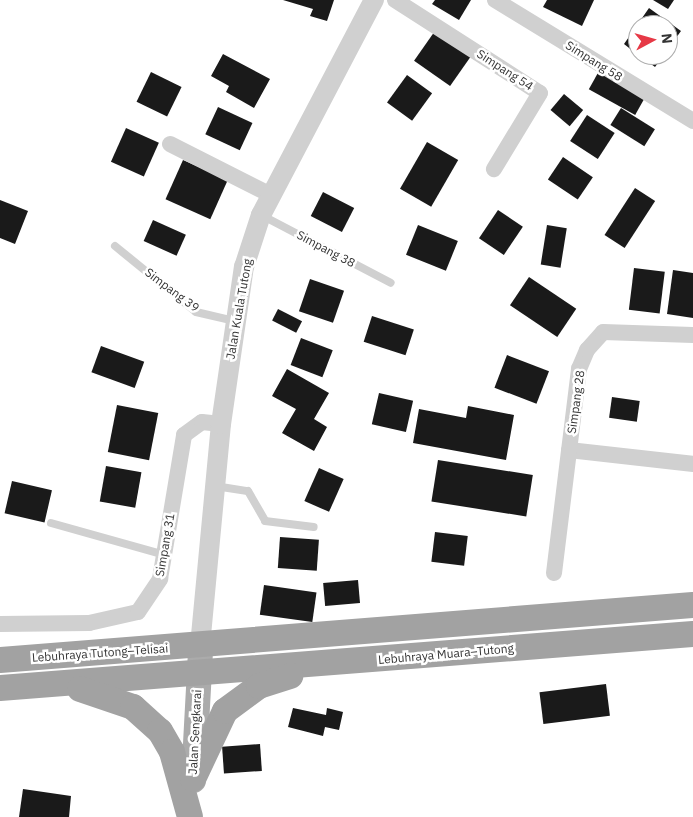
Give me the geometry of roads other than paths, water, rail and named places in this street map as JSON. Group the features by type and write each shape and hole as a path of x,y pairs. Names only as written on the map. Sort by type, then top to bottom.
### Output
{"highway":[{"path":"200,646 693,605"},
{"name":"Lebuhraya Muara–Tutong","path":"198,674 693,634"},
{"name":"Lebuhraya Tutong–Telisai","path":"0,660 200,646"},
{"path":"193,779 212,731 237,699 273,680 346,662"},
{"path":"0,688 198,674"},
{"path":"60,684 125,703 160,732 172,752 190,817"}],"main road":[{"name":"Jalan Sengkarai","path":"190,817 200,646"}],"street":[{"name":"Jalan Kuala Tutong","path":"200,646 221,424 234,321 244,267 261,215 374,0"},
{"name":"Simpang 54","path":"396,0 540,93 494,169"},
{"name":"Simpang 58","path":"495,0 693,122"},
{"path":"170,144 271,195"},
{"name":"Simpang 28","path":"554,572 579,369 587,350 603,332 693,335"},
{"name":"Simpang 31","path":"0,624 89,623 138,612 160,579 184,435 202,422 221,424"},
{"name":"Simpang 28","path":"569,450 693,464"}],"lane":[{"name":"Simpang 38","path":"261,215 391,283"},
{"name":"Simpang 39","path":"115,246 196,312 234,321"},
{"path":"215,486 248,491 265,521 314,527"},
{"path":"51,522 165,555"}]}
